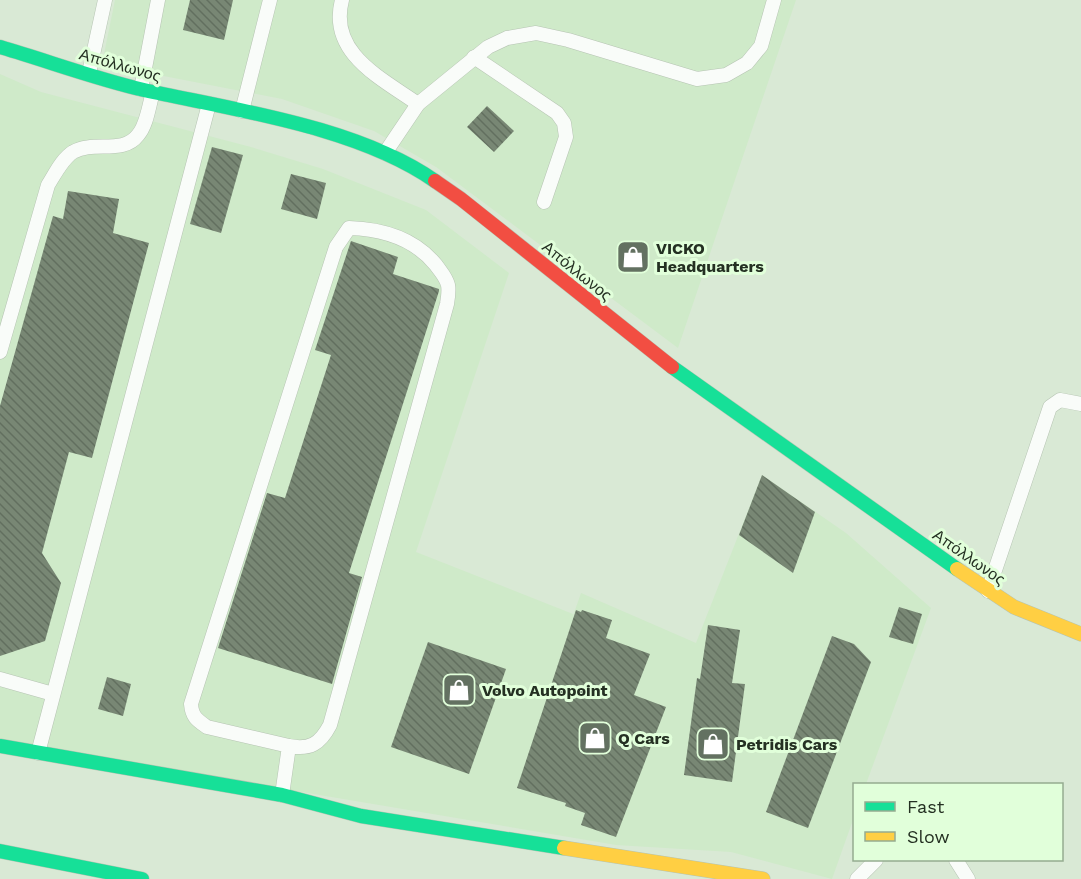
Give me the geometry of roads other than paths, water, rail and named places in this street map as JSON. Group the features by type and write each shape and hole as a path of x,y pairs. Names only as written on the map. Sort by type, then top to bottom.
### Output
{"main road":[{"name":"Απόλλωνος","path":"0,47 147,90 330,133 385,153 421,171 461,199 671,366 988,591 1014,607 1081,634"},
{"path":"0,746 282,795 361,816 763,879"},
{"path":"0,851 142,879"}],"lane":[{"path":"89,73 105,0"},
{"path":"0,352 48,185 60,166 72,152 88,146 125,146 137,138 141,131 158,0"},
{"path":"242,111 270,0"},
{"path":"342,0 339,26 357,61 418,104"},
{"path":"385,153 418,104 474,57 507,38 536,33 568,40 697,79 726,75 747,63 761,46 774,0"},
{"path":"474,57 556,113 564,123 566,137 544,202"},
{"path":"38,753 209,104"},
{"path":"349,228 360,228 392,235 426,252 448,286 447,303 330,725 324,737 311,745 303,748 289,746 207,727 192,713 191,704 336,247 349,228"},
{"path":"988,591 1050,407 1060,400 1081,404"},
{"path":"0,679 53,694"},
{"path":"282,795 289,746"},
{"path":"857,879 875,861"},
{"path":"957,861 968,879"}],"place":[{"name":"VICKO Headquarters","path":"633,257"},
{"name":"Volvo Autopoint","path":"459,690"},
{"name":"Q Cars","path":"595,738"},
{"name":"Petridis Cars","path":"713,744"}]}
